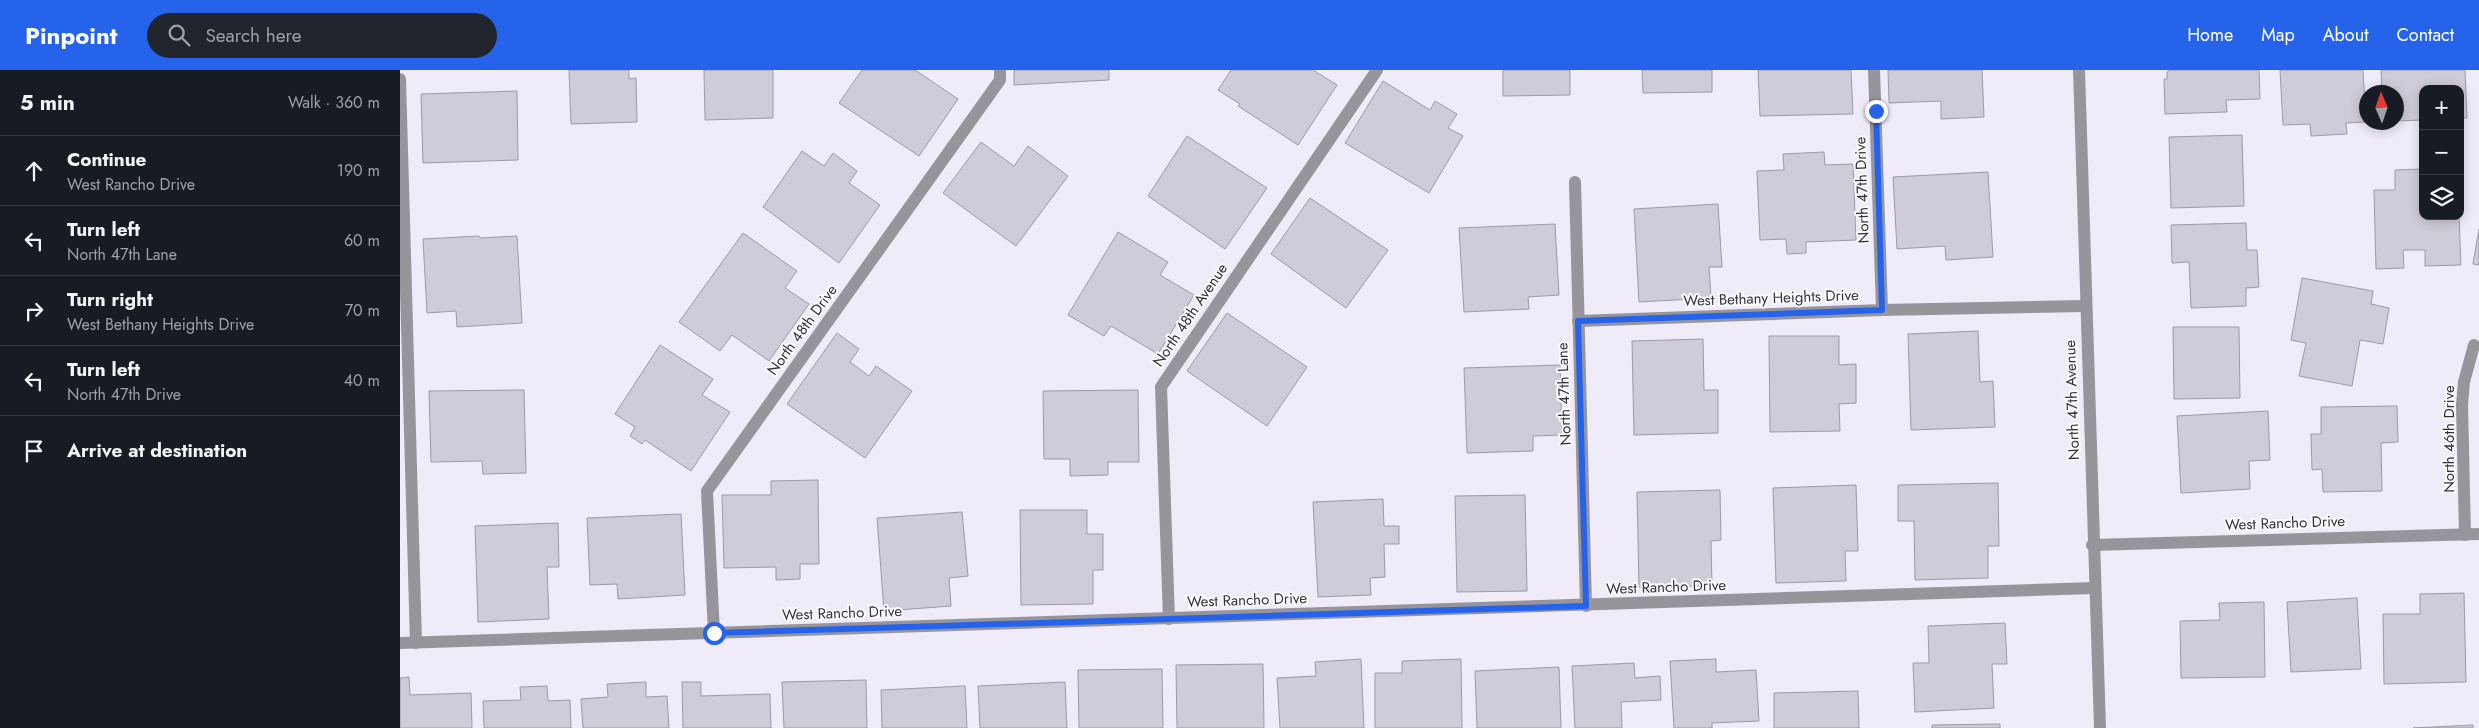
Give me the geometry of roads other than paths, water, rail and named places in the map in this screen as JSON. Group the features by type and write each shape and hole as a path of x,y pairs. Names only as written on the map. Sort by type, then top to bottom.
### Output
{"street":[{"name":"North 48th Drive","path":"714,633 706,491 1000,80 1000,70"},
{"name":"North 48th Avenue","path":"1169,619 1161,387 1377,70"},
{"name":"North 47th Drive","path":"1874,70 1882,310"},
{"name":"North 47th Avenue","path":"2079,70 2092,544 2100,728"},
{"path":"400,79 416,643"},
{"name":"North 47th Lane","path":"1575,182 1586,606"},
{"name":"West Bethany Heights Drive","path":"1578,321 1882,310 2085,306"},
{"name":"North 46th Drive","path":"2465,534 2462,405 2464,382 2474,345"},
{"name":"West Rancho Drive","path":"2092,544 2479,534"},
{"name":"West Rancho Drive","path":"400,643 1586,606 2094,588"}]}
